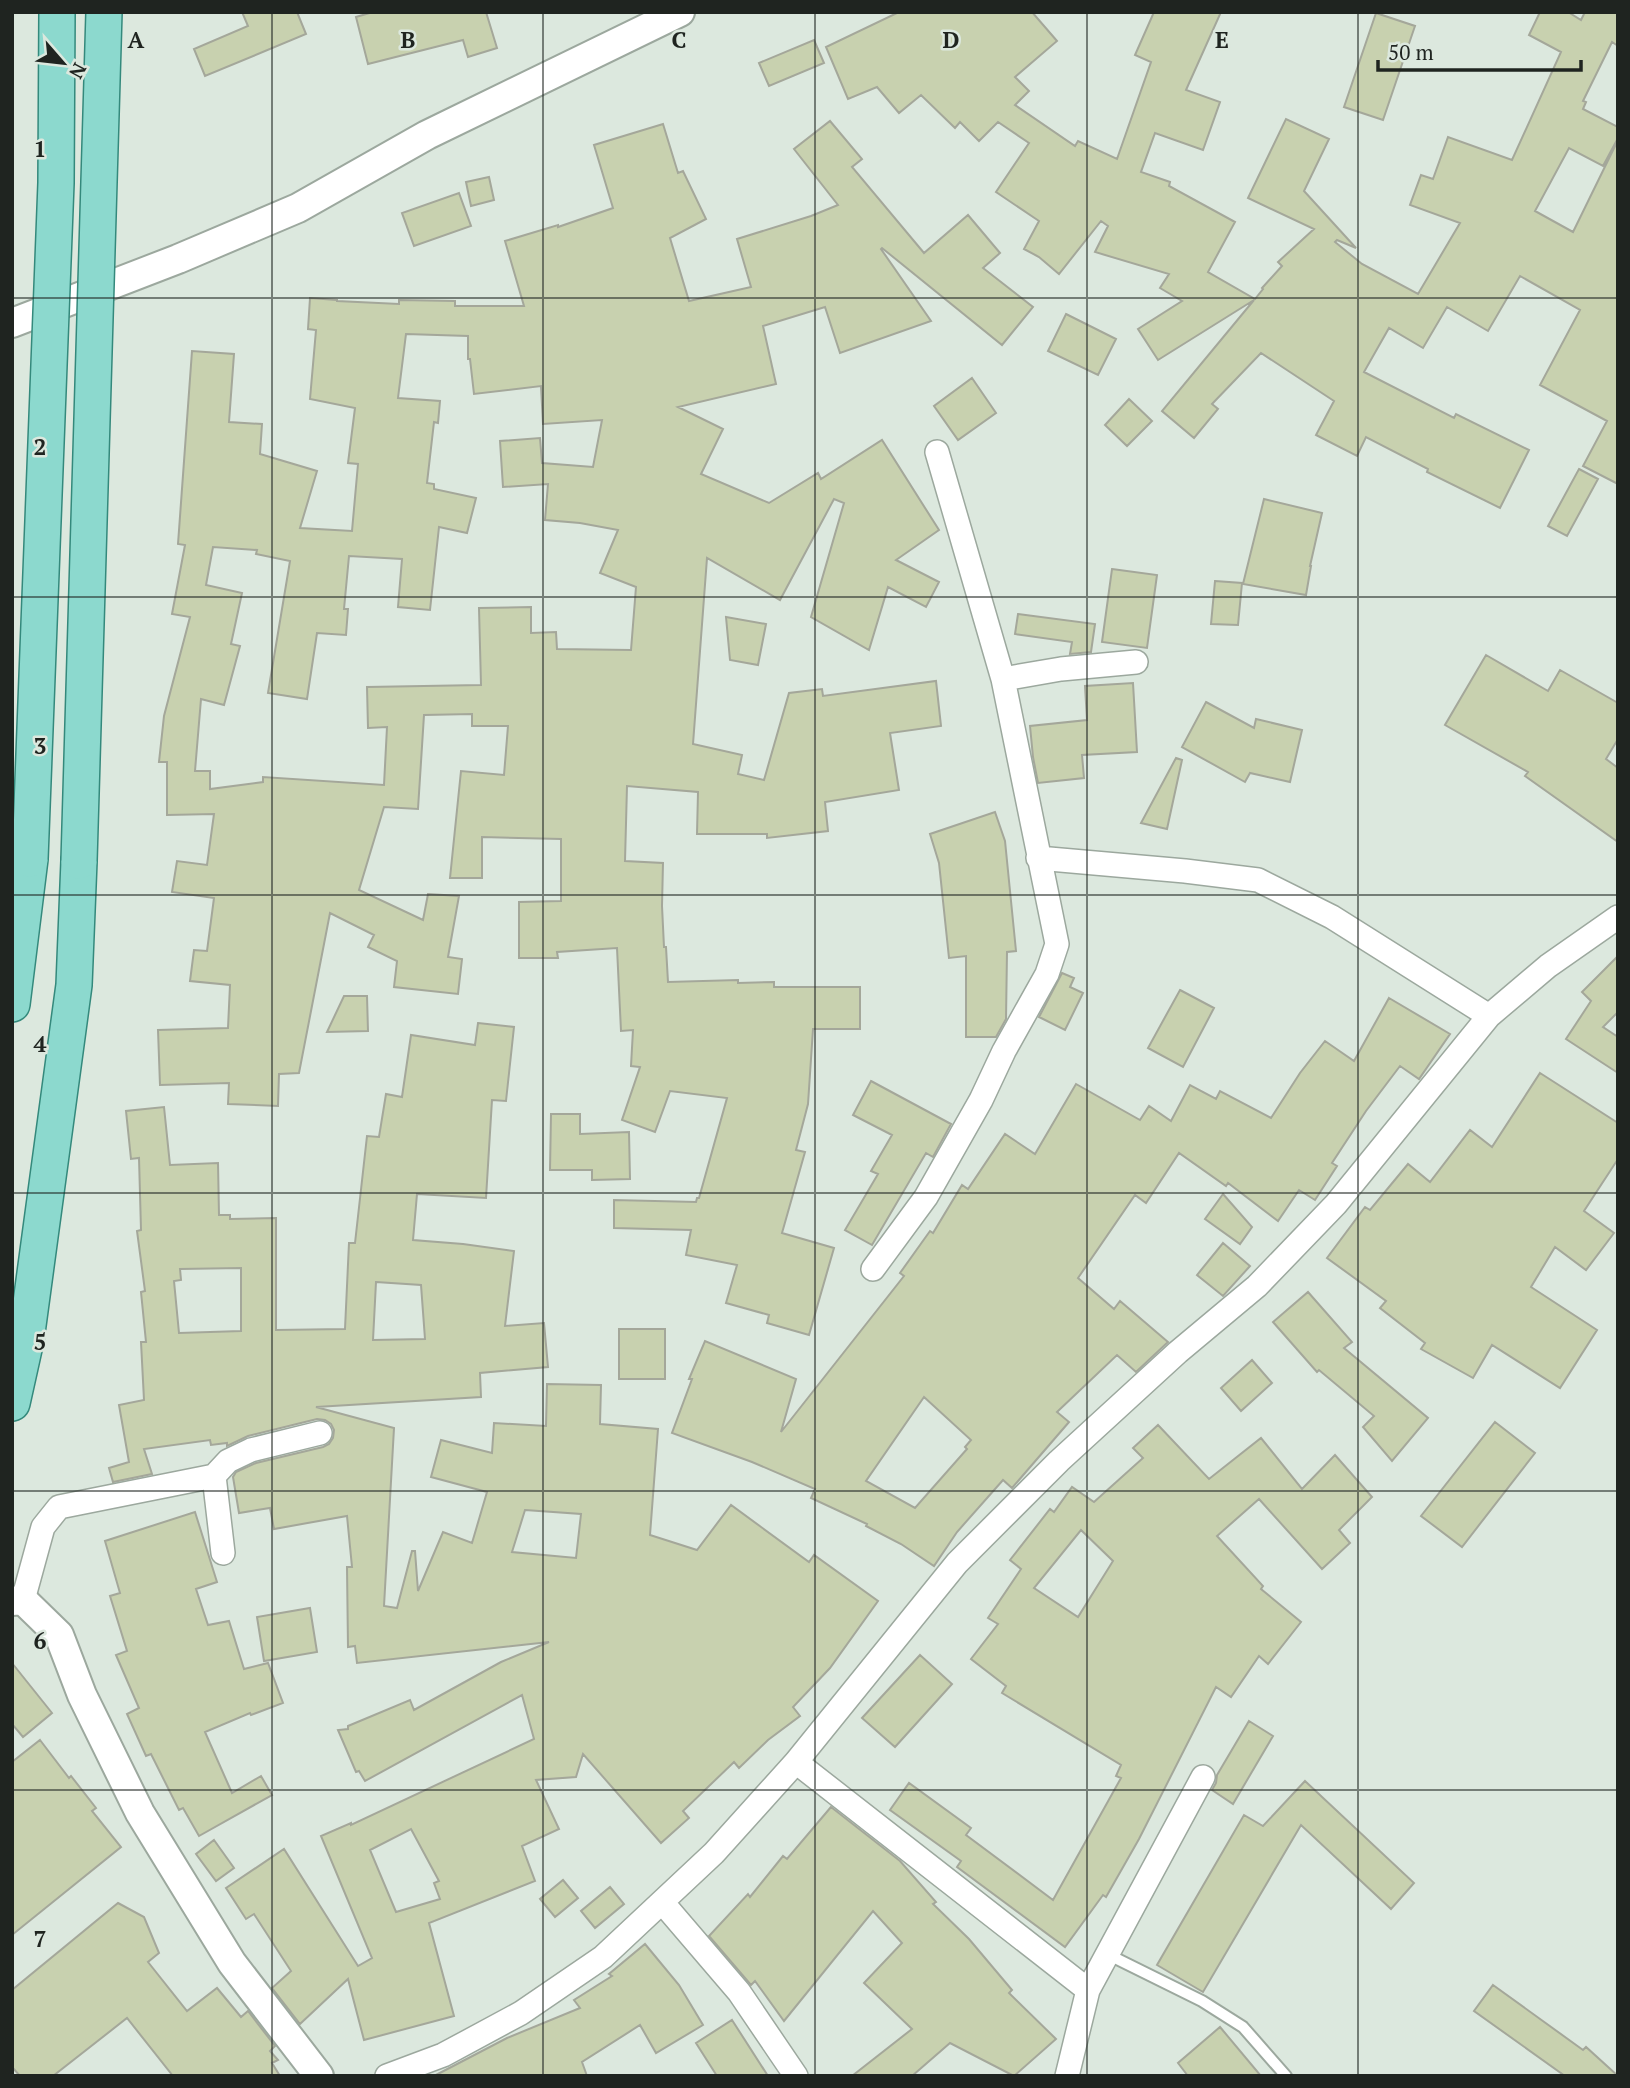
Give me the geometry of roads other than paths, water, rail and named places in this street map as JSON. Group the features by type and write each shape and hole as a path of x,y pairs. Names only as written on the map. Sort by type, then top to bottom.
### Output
{"main road":[{"path":"12,1004 30,859 56,183 57,12"},
{"path":"12,1403 26,1340 74,985 104,12"}],"street":[{"path":"12,323 178,259 298,208 427,135 680,12"},
{"path":"873,1269 926,1197 981,1100 1046,974 1057,944 1003,679 937,453"},
{"path":"1003,679 1061,669 1136,662"},
{"path":"1038,858 1258,880 1332,917 1489,1016"},
{"path":"387,2076 443,2055 522,2013 603,1957 662,1902 714,1853 796,1762 957,1563 1059,1461 1178,1352 1257,1286 1336,1204 1489,1016 1548,966 1618,918"},
{"path":"319,2076 232,1963 140,1813 82,1695 59,1636 18,1600 43,1527 59,1507 214,1476 228,1461 251,1450 320,1433"},
{"path":"214,1476 223,1553"},
{"path":"796,1762 1088,1990"},
{"path":"1067,2076 1088,1990 1203,1777"},
{"path":"662,1902 738,1992 796,2076"}],"lane":[{"path":"1107,1954 1202,2001 1244,2027 1286,2076"}]}
